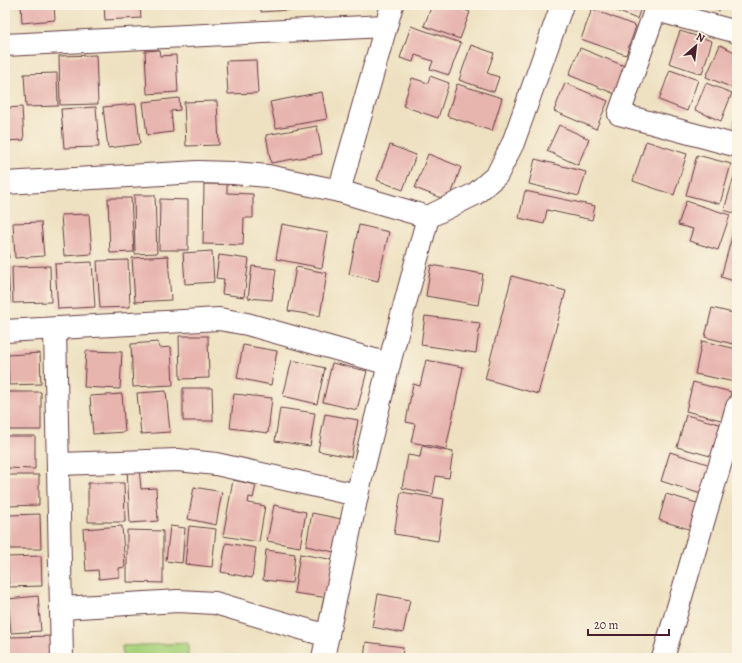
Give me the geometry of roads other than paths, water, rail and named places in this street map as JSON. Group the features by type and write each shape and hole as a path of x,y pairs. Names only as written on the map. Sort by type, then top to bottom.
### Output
{"street":[{"path":"339,191 392,5"},
{"path":"5,183 198,172 268,176 339,191 428,217 475,194 497,175 513,143 562,5"},
{"path":"737,32 657,7 619,114 737,146"},
{"path":"5,45 385,26"},
{"path":"324,658 357,495 389,364 428,217"},
{"path":"5,330 219,319 247,324 389,364"},
{"path":"55,328 62,658"},
{"path":"663,658 737,408"},
{"path":"59,464 178,460 216,464 357,495"},
{"path":"62,608 178,601 215,603 328,636"}]}
